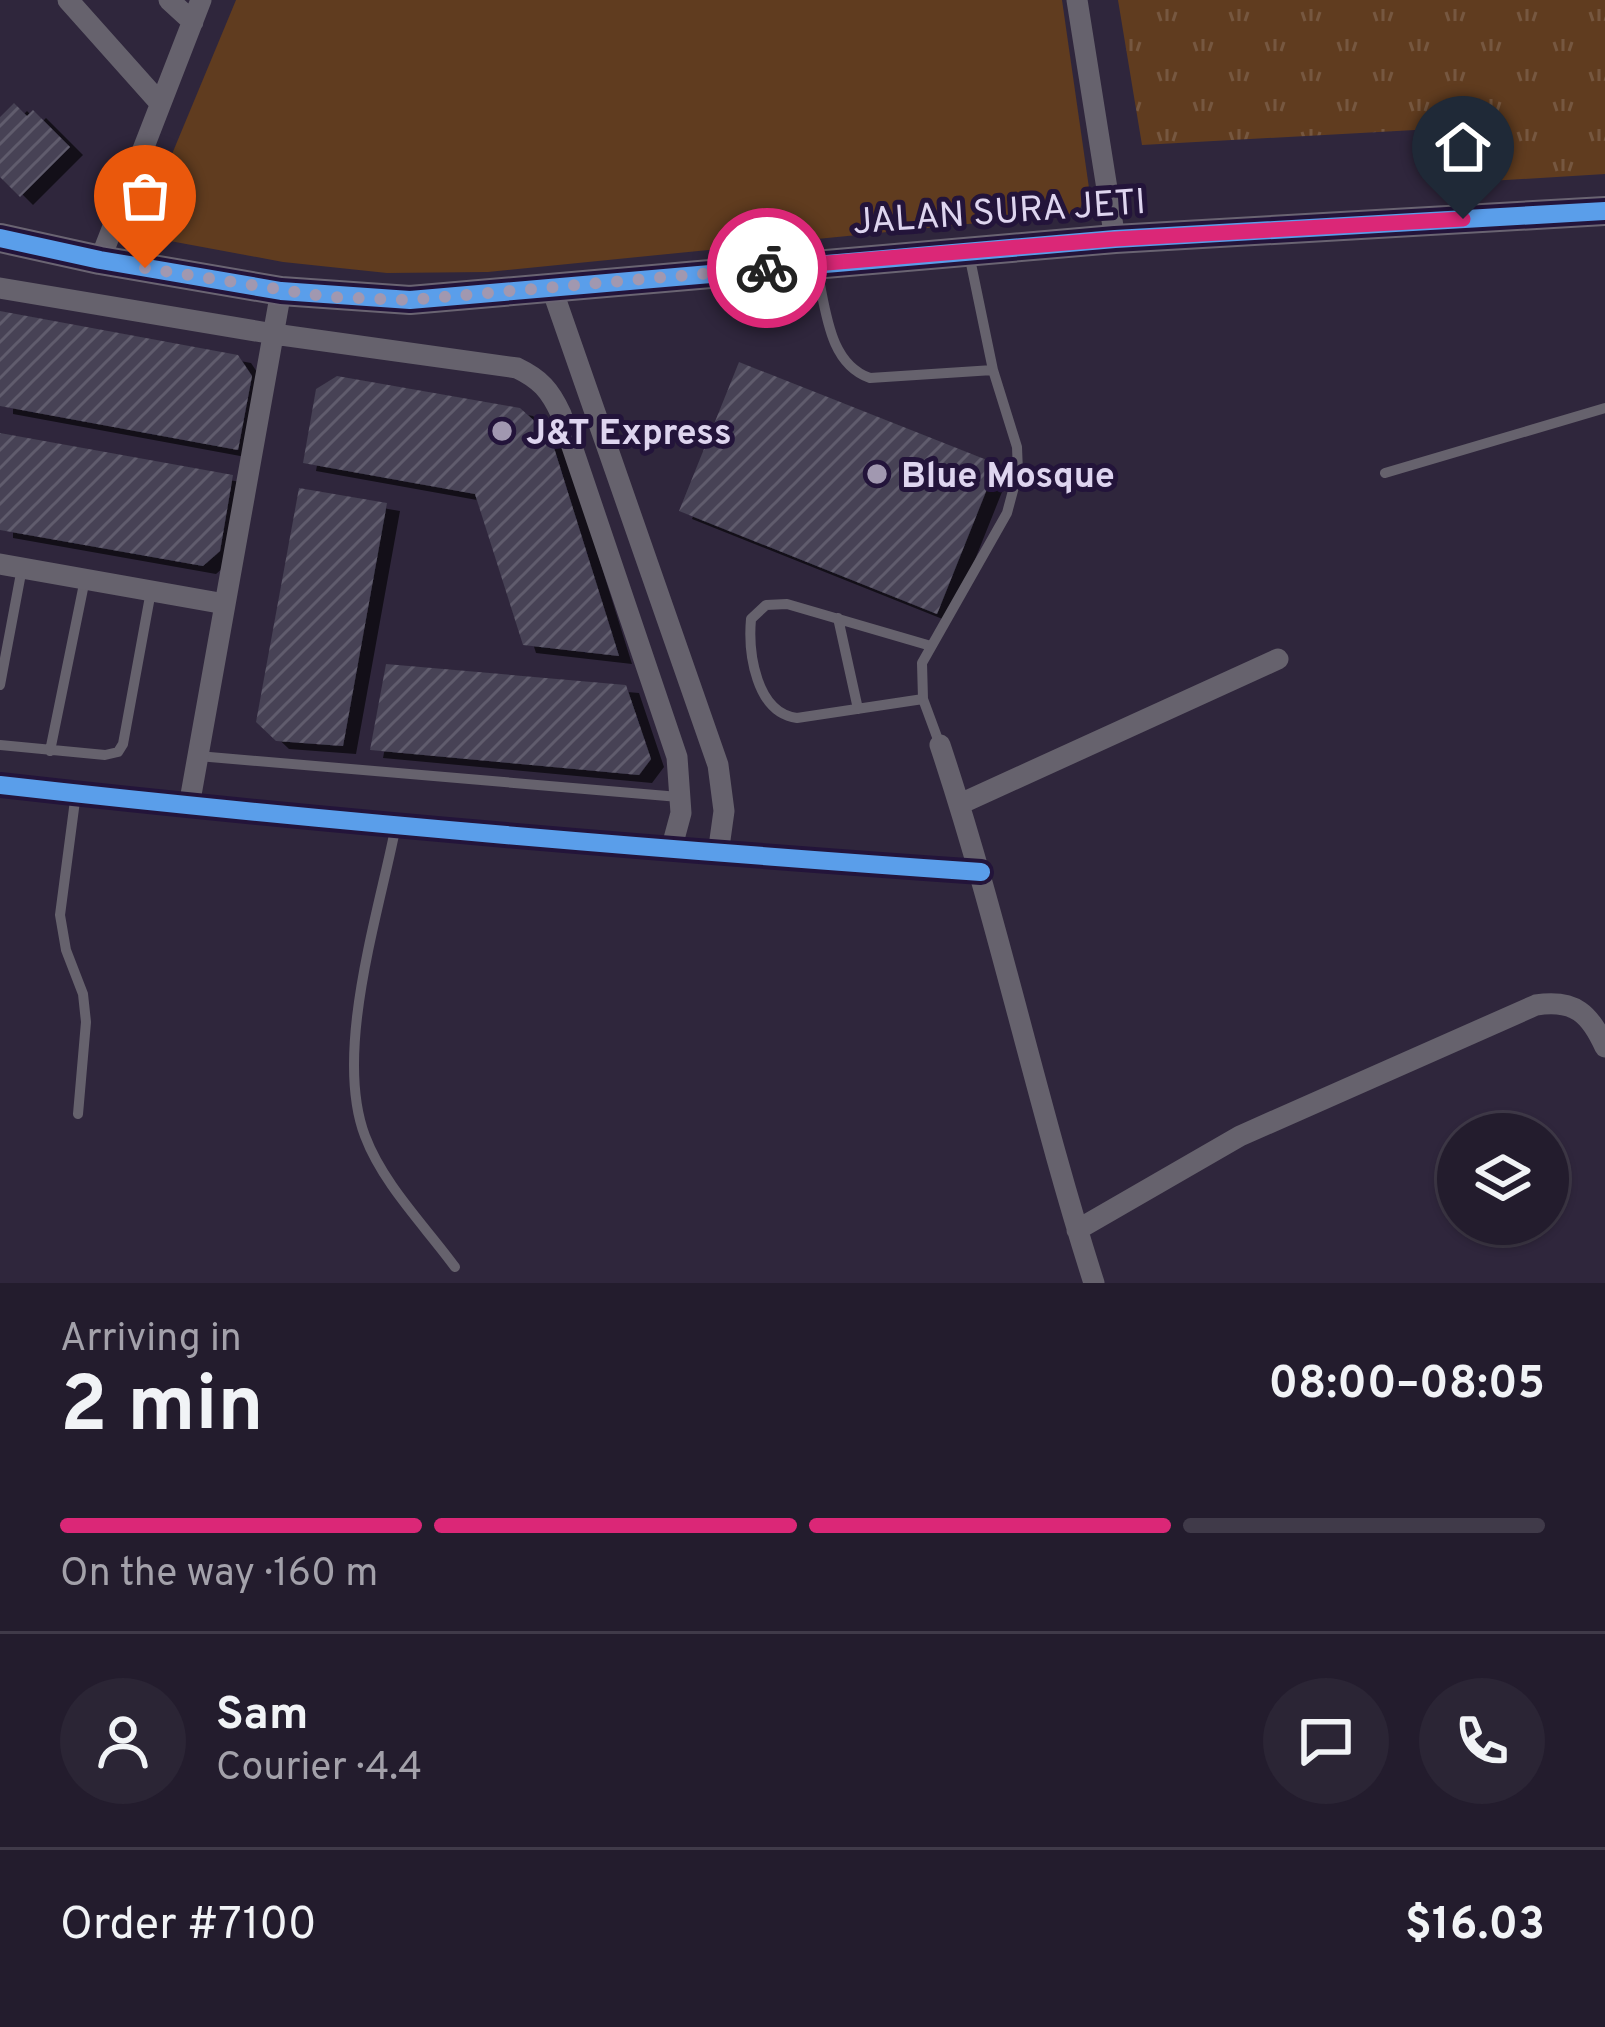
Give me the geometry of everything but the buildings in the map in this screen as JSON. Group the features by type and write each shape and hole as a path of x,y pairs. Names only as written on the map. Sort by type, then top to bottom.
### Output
{"street":[{"path":"68,0 159,102"},
{"path":"169,0 193,22"},
{"path":"100,260 202,0"},
{"path":"1076,0 1115,239"},
{"name":"JALAN SURA JETI","path":"0,238 281,291 410,300 1115,239 1605,211"},
{"path":"0,288 517,368 538,378 552,393 677,757 682,797 671,850"},
{"path":"552,289 718,765 724,811 718,854"},
{"path":"188,806 281,291"},
{"path":"11,566 225,604"},
{"path":"960,804 1278,659"},
{"path":"940,745 981,872 1019,1025 1094,1283"},
{"path":"0,785 671,850 981,872"},
{"path":"1077,1231 1240,1136 1536,1005 1555,1002 1582,1010 1605,1047"}],"lane":[{"path":"940,745 923,700 922,663 1015,491 1017,447 993,370 968,252"},
{"path":"815,263 838,353 855,373 870,378 993,370"},
{"path":"1385,473 1605,408"},
{"path":"0,685 11,566"},
{"path":"50,752 85,579"},
{"path":"0,745 50,752 118,752 151,591"},
{"path":"923,700 783,716 764,696 749,640 751,619 766,604 787,604 931,646"},
{"path":"838,618 858,709"},
{"path":"198,756 682,797"},
{"path":"76,794 60,915 84,1008 86,1050 78,1114"},
{"path":"396,825 354,1039 356,1098 376,1161 454,1267"}],"green space":[{"path":"236,0 1062,0 1089,188 1078,213 488,272 387,273 283,262 170,241 150,207"},
{"path":"1118,0 1605,0 1605,174 1473,182 1469,127 1142,145"}],"cycle path":[{"path":"0,238 281,291 410,300 1115,239 1605,211"},
{"path":"0,785 490,834 981,872"}],"way so far":[{"path":"145,268 328,297 410,300 767,268"}],"place":[{"name":"J&T Express","path":"502,431"},
{"name":"Blue Mosque","path":"877,474"}],"route":[{"path":"767,268 1115,239 1463,219"}]}
